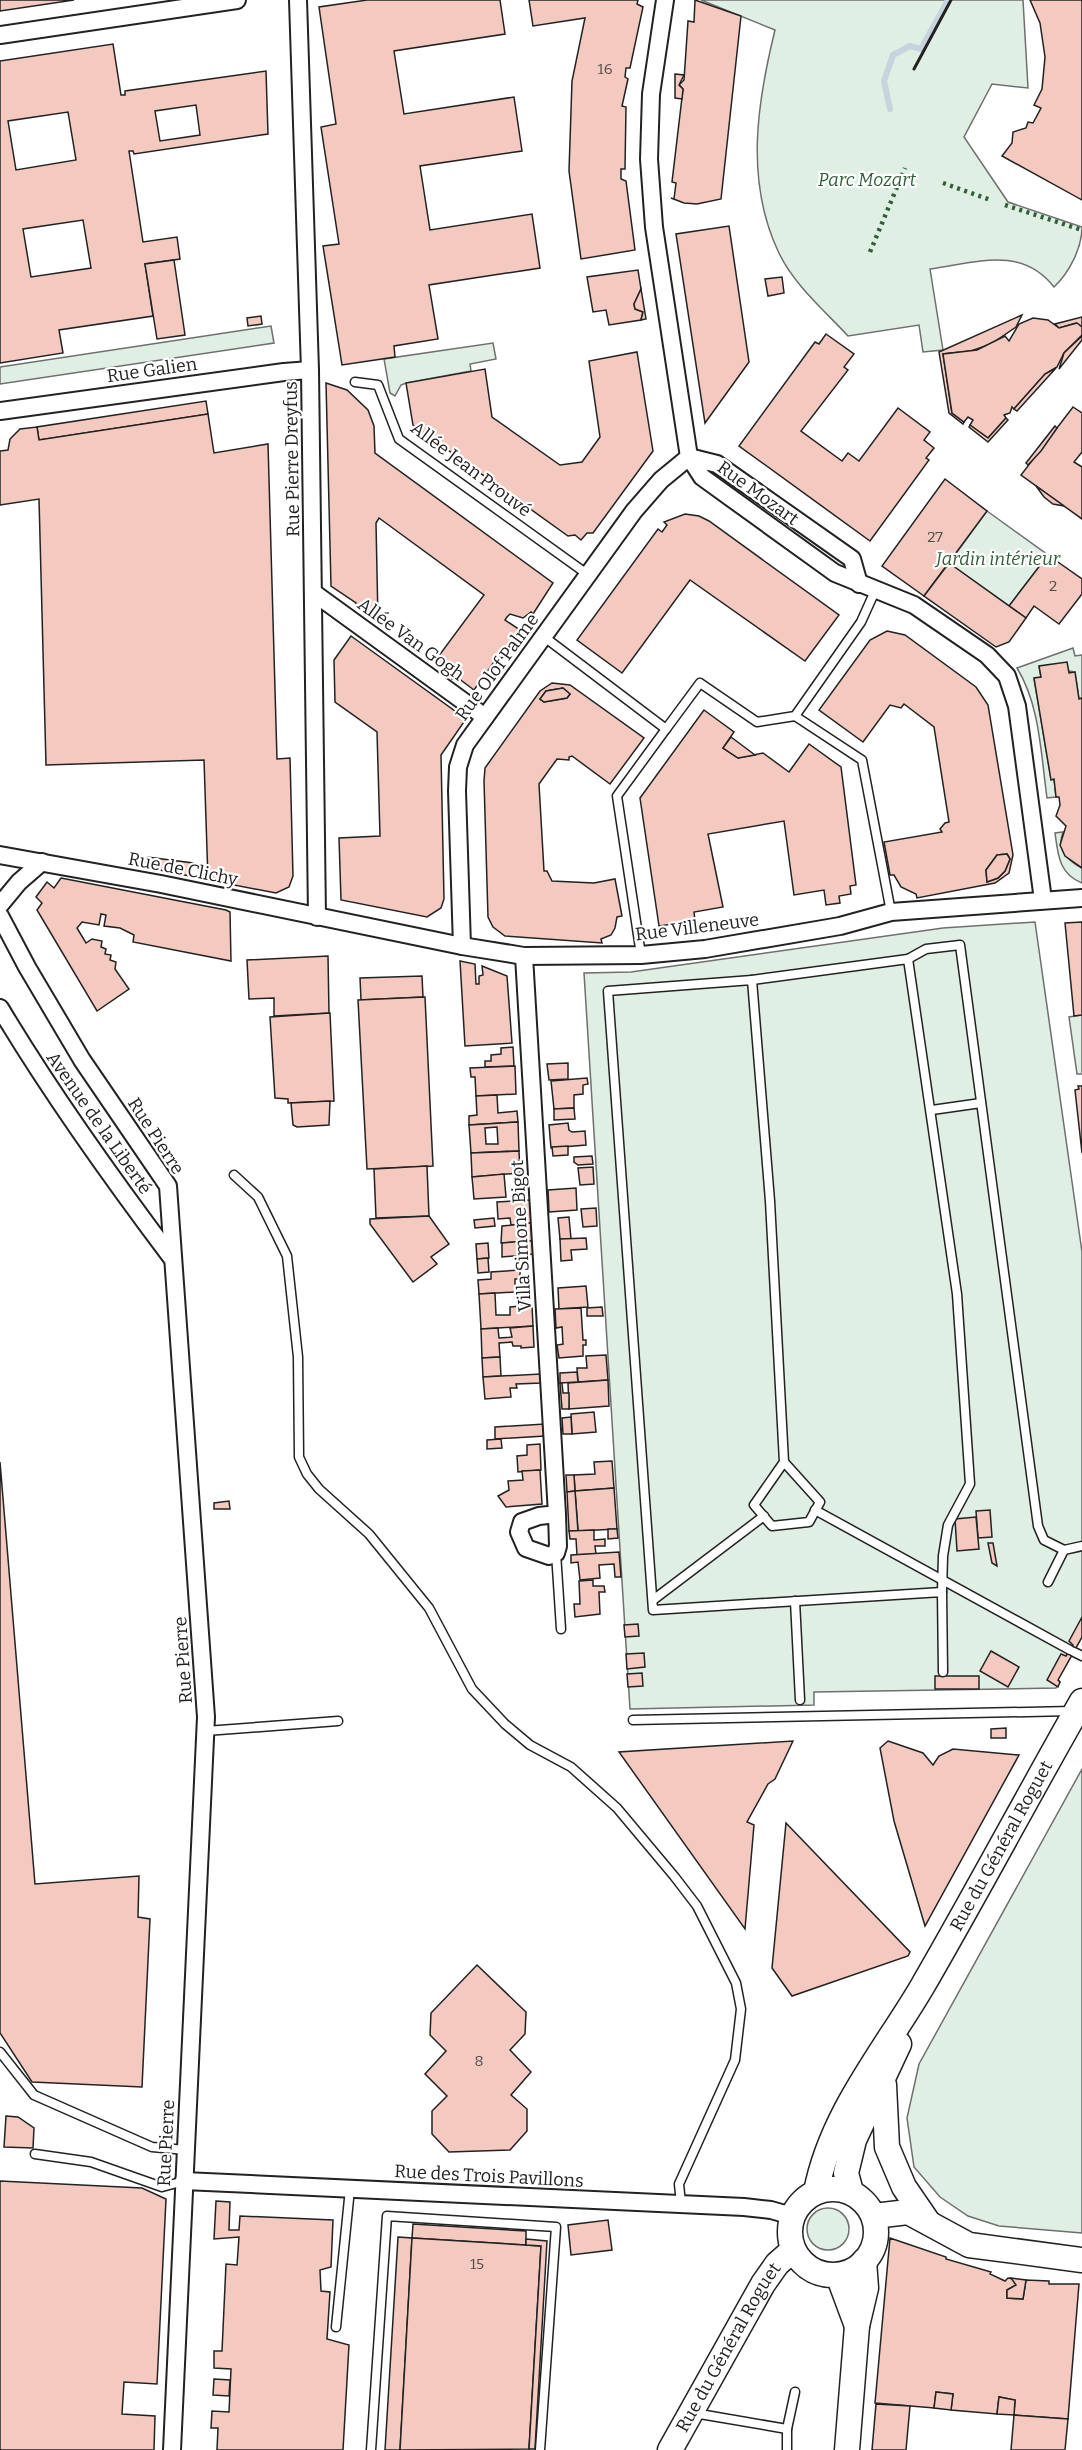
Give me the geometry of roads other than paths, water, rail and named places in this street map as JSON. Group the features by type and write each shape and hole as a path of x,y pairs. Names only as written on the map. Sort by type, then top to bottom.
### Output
{"main road":[{"name":"Rue du Général Roguet","path":"816,2192 820,2170 834,2133 921,1989 1079,1706"},
{"name":"Rue du Général Roguet","path":"851,2192 846,2173 854,2140 884,2081 921,1989"},
{"path":"884,2081 887,2147 904,2187 928,2222"},
{"path":"833,2188 851,2192 869,2208 874,2216 876,2238 864,2261 852,2270 838,2275 811,2270 794,2250 789,2234 792,2216 798,2205 816,2192 833,2188"},
{"path":"874,2216 908,2212 969,2245 1082,2260"},
{"name":"Rue du Général Roguet","path":"670,2450 763,2284 777,2264 794,2250"},
{"path":"847,2450 857,2326 866,2288 864,2261"},
{"path":"838,2275 857,2326"}],"street":[{"path":"0,35 237,0"},
{"name":"Rue Pierre Dreyfus","path":"298,0 310,370 317,917"},
{"path":"664,0 651,94 649,159 654,227 689,457 717,464 852,559 859,584 914,605 987,655 1007,676 1017,706 1043,900"},
{"name":"Rue Galien","path":"0,411 310,370"},
{"name":"Rue Olof Palme","path":"462,946 458,767 465,745 634,511 661,480 689,457"},
{"name":"Allée Van Gogh","path":"314,593 485,717"},
{"name":"Rue de Clichy","path":"0,855 161,884 317,917"},
{"path":"0,905 19,882 42,862"},
{"name":"Rue Villeneuve","path":"317,917 524,956 641,955 705,949 840,926 891,912 1082,898"},
{"name":"Rue Pierre","path":"0,916 82,1060 168,1186 171,1257 206,1731 172,2450"},
{"name":"Villa Simone Bigot","path":"524,956 558,1546 556,1552"},
{"name":"Avenue de la Liberté","path":"0,1008 36,1069 171,1257"},
{"path":"556,1514 530,1518 522,1522 519,1532 526,1548 533,1552 549,1556 556,1552"},
{"name":"Rue des Trois Pavillons","path":"184,2181 753,2208 792,2216"}],"lane":[{"name":"Allée Jean Prouvé","path":"355,382 378,385 399,439 588,574"},
{"path":"795,716 861,622 874,591"},
{"path":"543,636 666,729"},
{"path":"641,955 617,796 700,683 757,722 795,716 862,760 891,912"},
{"path":"942,1592 653,1610 608,991 752,980 908,959 926,949 960,945 1038,1526 1044,1540 1064,1550 1082,1546"},
{"path":"908,959 932,1110 957,1294 970,1484 948,1526 942,1580 943,1672"},
{"path":"752,980 770,1201 784,1462 754,1505 772,1526 809,1522 820,1502 784,1462"},
{"path":"932,1110 981,1103"},
{"path":"234,1175 258,1197 287,1256 298,1357 299,1457 307,1474 369,1534 429,1608 472,1689 505,1724 530,1745 571,1767 617,1808 697,1906 736,1983 741,2009 735,2060 679,2184 681,2204"},
{"path":"816,1510 1075,1652"},
{"path":"653,1600 764,1516"},
{"path":"1048,1582 1064,1550"},
{"path":"556,1552 561,1629"},
{"path":"795,1601 800,1700"},
{"path":"633,1720 1079,1706"},
{"path":"206,1731 338,1721"},
{"path":"0,2052 34,2095 152,2147 186,2150"},
{"path":"35,2154 91,2162 162,2187 184,2181"},
{"path":"336,2326 350,2189"},
{"path":"371,2450 387,2216 556,2227 540,2450"},
{"path":"788,2450 787,2429 795,2392"},
{"path":"691,2413 787,2429"}],"waterway":[{"path":"890,109 884,81 893,55 910,46 921,49 948,0"}],"park label":[{"name":"Parc Mozart","path":"867,180"},
{"name":"Jardin intérieur","path":"998,559"}]}
